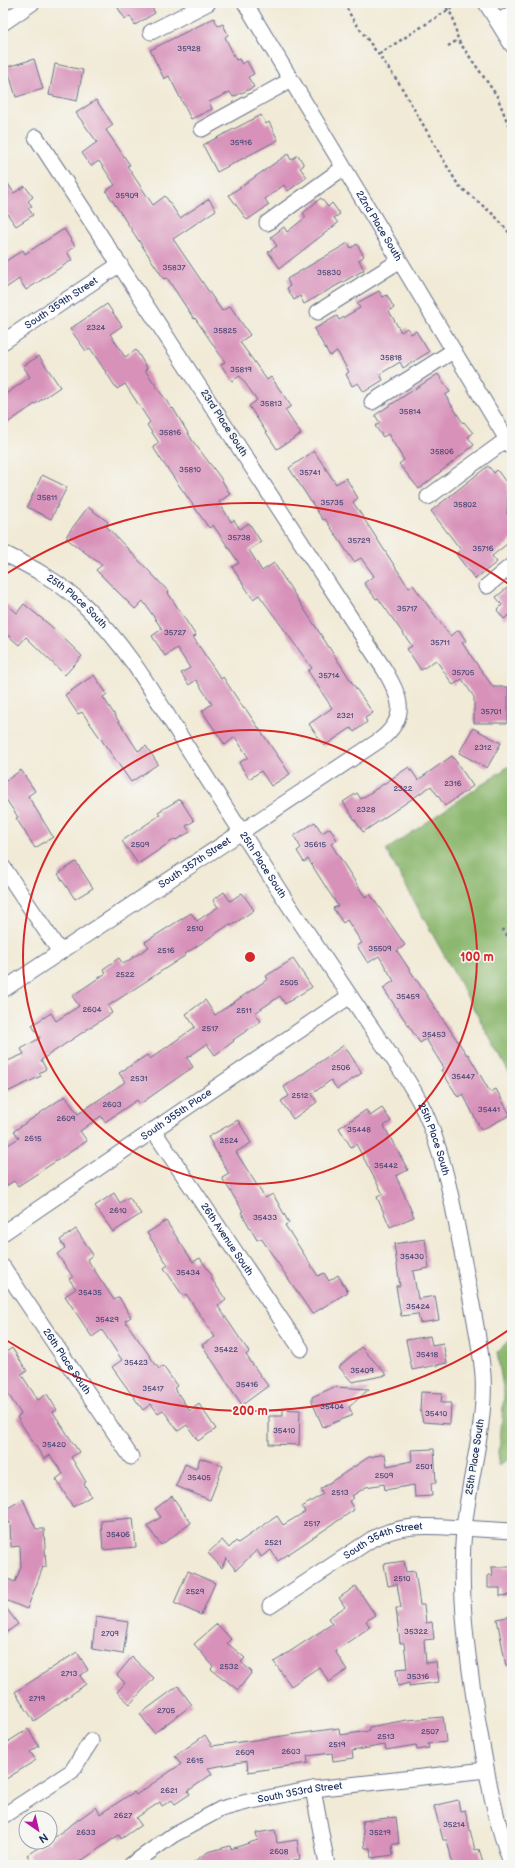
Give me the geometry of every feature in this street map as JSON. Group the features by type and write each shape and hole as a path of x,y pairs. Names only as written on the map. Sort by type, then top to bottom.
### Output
{"street":[{"path":"3,23 32,3"},
{"path":"151,32 208,3"},
{"name":"22nd Place South","path":"245,3 509,444"},
{"path":"486,3 512,45"},
{"path":"498,22 512,13"},
{"path":"202,128 291,80"},
{"name":"23rd Place South","path":"36,136 384,670 397,693 400,707 399,714"},
{"path":"267,223 343,168"},
{"path":"318,312 399,261"},
{"name":"South 359th Street","path":"3,342 120,264"},
{"path":"372,402 453,351"},
{"path":"428,497 509,444"},
{"name":"25th Place South","path":"3,553 36,569 61,585 84,605 104,627 147,684 240,832 402,1072 428,1117 441,1158 460,1243 477,1331 483,1374 480,1427 464,1528 462,1567 463,1606 475,1705 486,1770 503,1839 512,1865"},
{"path":"487,586 512,565"},
{"name":"South 357th Street","path":"3,990 380,740 393,728 399,714"},
{"path":"3,866 60,952"},
{"name":"South 355th Place","path":"3,1233 350,996"},
{"name":"26th Avenue South","path":"153,1130 301,1349"},
{"name":"26th Place South","path":"3,1267 131,1457"},
{"name":"South 354th Street","path":"270,1606 372,1540 389,1531 399,1528 425,1525 512,1530"},
{"path":"3,1816 72,1770 91,1741"},
{"name":"South 353rd Street","path":"131,1865 173,1835 221,1809 313,1789 486,1770"},
{"path":"313,1789 327,1865"}],"path":[{"path":"344,3 352,18 399,83 458,186 495,216 512,236"},
{"path":"443,3 453,17 458,40 497,96 512,134"},
{"path":"379,54 458,3"},
{"path":"448,46 458,40"},
{"path":"502,929 512,941"}],"green space":[{"path":"512,764 512,1078 386,850"},
{"path":"512,1337 512,1458 498,1465 504,1394 497,1352"}],"building":[{"path":"122,3 151,3 150,4 155,13 135,25 130,16 125,19 118,8 123,5"},
{"path":"214,18 218,26 223,24 228,35 225,37 236,60 239,59 242,64 247,61 254,74 248,77 254,87 233,97 230,92 209,102 212,109 191,119 169,76 164,79 150,50"},
{"path":"34,59 43,89 16,97 7,67"},
{"path":"55,64 83,70 77,101 49,95"},
{"path":"96,100 113,125 106,130 130,165 127,166 153,205 165,196 180,218 209,199 216,210 173,239 222,311 230,306 250,335 240,342 267,380 271,377 291,406 285,410 301,434 277,449 249,406 257,400 240,376 232,381 221,365 225,362 167,278 164,279 106,191 115,185 99,161 91,166 82,153 97,142 76,113"},
{"path":"261,115 266,124 269,122 278,140 217,172 203,145"},
{"path":"288,154 291,160 298,155 304,165 300,168 307,177 288,191 284,185 265,199 269,205 247,220 229,195"},
{"path":"3,176 14,193 25,186 33,197 28,201 32,206 28,208 33,215 16,226 3,208"},
{"path":"321,198 328,207 332,203 340,214 334,218 338,223 280,268 268,252 277,246 271,237 284,227 287,232 306,217 303,213"},
{"path":"64,229 75,246 67,252 72,260 26,290 19,279 3,290 3,263 23,250 25,254"},
{"path":"348,243 351,248 357,244 364,256 359,260 364,270 304,304 300,296 294,300 287,288 290,286 287,279"},
{"path":"379,291 383,297 387,295 394,308 389,311 401,332 407,328 411,334 416,331 429,352 403,368 400,362 380,374 383,380 364,392 358,383 352,386 346,374 349,372 337,351 330,356 314,329 337,316 339,320 360,308 357,303"},
{"path":"107,304 122,326 110,334 125,357 136,350 147,368 145,370 172,409 173,408 192,440 220,477 230,494 219,502 231,522 234,520 240,529 249,523 261,542 249,550 262,571 274,563 373,713 365,718 367,722 354,732 351,728 324,746 309,724 332,708 308,671 312,668 259,595 253,599 232,567 239,563 213,525 209,528 162,461 153,447 159,443 147,425 150,422 125,384 117,389 90,348 86,351 70,329"},
{"path":"39,356 60,387 3,426 3,396 30,377 23,366"},
{"path":"438,374 450,392 445,395 463,423 464,422 473,433 468,437 474,445 419,489 399,464 404,460 388,434 383,437 375,426 380,423 375,415"},
{"path":"314,451 336,484 346,478 358,498 353,502 409,588 413,585 450,636 459,630 466,641 462,643 493,687 508,687 508,723 474,723 474,697 462,679 453,685 436,660 421,670 407,649 412,646 378,598 376,599 364,583 374,576 361,558 354,562 325,519 323,520 289,468"},
{"path":"488,466 494,473 497,470 508,485 507,514 512,510 512,540 492,556 497,562 475,579 456,554 461,550 431,511"},
{"path":"42,475 67,487 51,519 27,507"},
{"path":"88,507 108,522 106,526 169,592 168,593 196,636 193,637 221,679 223,677 290,774 271,786 261,771 249,779 239,763 248,757 235,737 225,745 202,711 212,704 196,680 189,685 181,673 190,668 177,648 165,656 152,636 162,629 143,601 135,609 96,570 102,565 67,539 67,535"},
{"path":"512,584 512,618 509,615 504,619 497,610 502,605 496,597"},
{"path":"3,601 17,613 24,604 51,626 82,656 65,675 26,637 19,645 3,631"},
{"path":"94,675 107,694 103,697 138,751 146,746 158,764 131,782 82,712 78,714 65,695"},
{"path":"473,728 501,743 487,768 459,753"},
{"path":"452,756 473,786 445,806 431,786 363,832 343,802 357,793 361,799 409,767 418,780"},
{"path":"21,770 35,791 28,796 53,837 35,848 16,818 18,817 3,795 3,783"},
{"path":"180,799 194,821 186,826 190,832 176,840 175,839 138,864 122,841 160,815 158,812"},
{"path":"315,822 322,833 330,828 337,840 331,844 365,897 370,894 405,945 397,951 467,1055 468,1054 490,1092 496,1089 510,1115 481,1130 463,1094 458,1097 441,1070 444,1068 426,1039 420,1043 383,988 394,981 379,956 368,963 357,946 362,943 347,920 343,923 333,908 338,906 308,859 304,862 297,851 301,848 294,836"},
{"path":"76,862 93,888 75,899 58,874"},
{"path":"224,892 230,901 242,893 254,910 231,926 230,924 108,1006 112,1013 41,1060 46,1069 39,1073 41,1076 3,1094 3,1063 24,1054 21,1049 40,1038 32,1025 51,1013 56,1021 79,1006 72,996 106,973 103,969 119,958 123,964 149,947 145,942 191,913 197,921 218,907 213,900"},
{"path":"293,959 312,987 285,1004 280,996 255,1013 261,1021 233,1040 234,1041 215,1055 207,1044 187,1058 193,1067 140,1104 137,1100 105,1122 101,1116 80,1131 87,1141 18,1186 14,1181 3,1188 3,1148 19,1138 14,1131 65,1096 78,1114 125,1082 119,1073 147,1055 150,1059 195,1027 186,1014 205,1000 215,1015 268,979 266,976"},
{"path":"344,1045 362,1073 337,1089 331,1080 312,1094 317,1102 293,1119 281,1101 289,1096 284,1087"},
{"path":"382,1108 391,1121 384,1126 408,1170 396,1176 414,1217 390,1227 377,1197 383,1194 356,1144 351,1147 339,1128 366,1110 370,1116"},
{"path":"238,1120 251,1143 236,1152 265,1198 273,1194 289,1223 285,1225 318,1276 324,1273 329,1281 338,1275 348,1292 312,1314 261,1238 257,1240 241,1212 243,1211 222,1178 229,1174 208,1137"},
{"path":"114,1193 120,1203 129,1197 141,1214 113,1232 95,1206"},
{"path":"166,1221 193,1262 200,1258 213,1277 211,1278 226,1300 218,1306 249,1352 246,1355 268,1386 242,1405 202,1345 215,1337 186,1294 183,1296 164,1268 168,1265 147,1233"},
{"path":"76,1229 93,1255 87,1259 114,1300 119,1297 131,1317 125,1321 159,1369 163,1366 177,1386 174,1388 190,1411 199,1404 216,1429 198,1441 187,1425 178,1431 163,1410 158,1413 151,1404 143,1410 112,1367 122,1360 102,1330 92,1337 65,1296 76,1289 69,1279 73,1277 57,1254 65,1248 60,1240"},
{"path":"425,1239 429,1268 413,1271 418,1299 435,1296 439,1320 420,1323 418,1314 401,1316 396,1286 400,1286 394,1244"},
{"path":"430,1336 432,1345 443,1343 447,1363 412,1370 406,1340"},
{"path":"361,1347 387,1375 352,1382 339,1367"},
{"path":"12,1348 27,1371 21,1374 38,1400 47,1394 57,1410 53,1412 79,1452 71,1457 86,1482 84,1484 91,1496 73,1507 56,1479 63,1474 50,1455 44,1459 17,1417 21,1414 3,1386 3,1354"},
{"path":"334,1387 369,1389 349,1407 353,1415 323,1427 312,1402 312,1397"},
{"path":"421,1392 442,1393 441,1403 451,1403 450,1424 423,1422 420,1410"},
{"path":"283,1409 300,1410 299,1445 269,1444 269,1416 283,1416"},
{"path":"434,1449 436,1483 431,1483 432,1496 415,1497 414,1485 385,1490 384,1484 366,1487 352,1496 354,1498 349,1501 354,1510 278,1561 271,1550 261,1557 257,1550 236,1570 226,1558 222,1568 208,1553 222,1540 229,1548 236,1541 238,1543 277,1516 283,1525 305,1512 302,1507 323,1494 320,1489 369,1457 385,1454 387,1466 412,1461 411,1450"},
{"path":"200,1458 223,1466 210,1500 176,1486 185,1464 196,1469"},
{"path":"172,1496 191,1523 161,1545 147,1526 161,1517 155,1509"},
{"path":"23,1499 36,1529 44,1529 46,1567 43,1567 27,1609 3,1599 3,1577 15,1582 21,1567 20,1546 11,1547 10,1522 3,1525 3,1511"},
{"path":"133,1518 136,1547 103,1550 101,1521"},
{"path":"404,1561 406,1572 415,1571 420,1605 424,1605 426,1623 432,1622 434,1639 424,1640 426,1663 436,1662 439,1682 409,1686 409,1683 398,1686 396,1669 407,1668 404,1643 400,1643 396,1608 401,1608 397,1584 388,1586 384,1564"},
{"path":"492,1567 512,1567 512,1595 500,1596 500,1588 488,1588 488,1575 493,1575"},
{"path":"188,1571 215,1583 201,1615 174,1603"},
{"path":"356,1586 375,1615 366,1621 370,1627 335,1651 347,1670 329,1682 319,1667 291,1686 274,1662 332,1624 328,1618 345,1607 339,1598"},
{"path":"3,1604 18,1624 3,1635"},
{"path":"512,1616 512,1666 506,1666 497,1619"},
{"path":"96,1617 128,1622 123,1654 92,1649"},
{"path":"217,1624 231,1639 227,1643 245,1658 241,1662 252,1672 238,1690 211,1669 213,1666 194,1644"},
{"path":"77,1652 88,1670 80,1676 86,1684 34,1721 15,1692"},
{"path":"132,1657 154,1678 130,1704 117,1692 125,1683 117,1675"},
{"path":"178,1686 192,1705 154,1733 140,1714"},
{"path":"443,1717 446,1742 428,1744 429,1748 417,1750 416,1745 386,1750 385,1745 352,1751 353,1758 333,1761 332,1753 307,1756 308,1763 248,1772 247,1761 208,1768 212,1774 188,1791 190,1794 175,1804 172,1800 162,1806 160,1802 136,1818 141,1825 121,1839 119,1835 75,1865 34,1865 27,1855 35,1850 58,1850 58,1834 96,1807 100,1814 134,1792 136,1795 181,1764 175,1756 205,1735 212,1746 339,1728 340,1735 369,1731 369,1727 407,1720"},
{"path":"28,1729 39,1746 30,1752 36,1760 3,1781 3,1745"},
{"path":"458,1800 460,1811 465,1810 475,1850 479,1849 484,1865 453,1865 447,1840 443,1840 434,1806"},
{"path":"396,1817 399,1844 392,1844 393,1855 371,1858 370,1848 365,1848 362,1821"},
{"path":"275,1830 277,1843 297,1840 300,1859 266,1865 189,1865 208,1852 230,1846 231,1849 258,1840 256,1833"}]}
